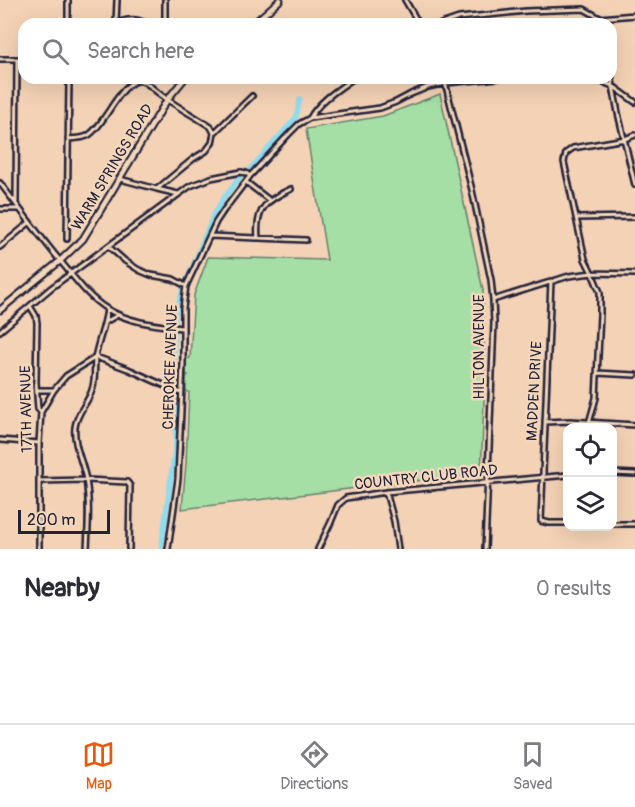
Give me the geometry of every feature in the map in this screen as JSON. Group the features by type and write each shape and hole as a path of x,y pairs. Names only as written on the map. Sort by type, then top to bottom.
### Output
{"main road":[{"path":"260,18 280,0"},
{"name":"WARM SPRINGS ROAD","path":"0,310 83,239 167,100 180,84"}],"street":[{"path":"68,0 68,18"},
{"path":"116,18 117,0"},
{"path":"165,0 165,18"},
{"path":"405,0 415,18"},
{"path":"459,18 545,10 584,9 600,18 635,15"},
{"path":"0,59 17,59 16,204"},
{"path":"67,239 69,84"},
{"path":"68,139 88,136 95,130 130,84"},
{"path":"147,84 167,100 211,127 214,133 213,143 206,151 157,189"},
{"path":"310,118 317,108 347,84"},
{"name":"CHEROKEE AVENUE","path":"168,549 178,479 183,308 186,286 220,216 250,176 299,124 319,116 380,108 411,93 442,84"},
{"name":"HILTON AVENUE","path":"446,84 472,190 493,300 485,549"},
{"path":"608,84 635,102"},
{"path":"613,86 635,184"},
{"path":"214,133 252,96"},
{"path":"317,108 319,116"},
{"path":"545,422 589,423 596,398 600,292 585,259 564,162 566,153 573,148 625,139 635,135"},
{"path":"0,331 70,274 190,186 211,178 241,172 250,176"},
{"path":"120,179 178,194"},
{"path":"246,182 269,200"},
{"path":"0,183 80,286 107,309 118,315 153,325 183,328"},
{"path":"258,238 257,230 261,212 269,200 291,189"},
{"path":"0,209 19,209"},
{"path":"577,218 635,217"},
{"path":"0,247 29,223"},
{"path":"210,236 306,240"},
{"path":"108,246 139,270 173,279 186,286"},
{"path":"493,300 568,276 592,273 635,274"},
{"name":"MADDEN DRIVE","path":"551,281 541,521 563,523"},
{"name":"17TH AVENUE","path":"30,306 37,323 36,382 38,409 41,412 39,549"},
{"path":"87,549 86,480 74,430 78,413 92,390 96,357 107,309"},
{"path":"105,322 118,315"},
{"path":"41,412 54,390 66,376 96,357"},
{"path":"96,357 181,393"},
{"path":"597,374 635,375"},
{"path":"38,390 54,390"},
{"path":"617,424 635,425"},
{"path":"0,440 39,443"},
{"path":"617,473 635,474"},
{"name":"COUNTRY CLUB ROAD","path":"318,549 338,505 346,498 563,475"},
{"path":"39,480 127,482 130,486 129,549"},
{"path":"386,492 394,521 398,549"},
{"path":"617,524 635,524"}],"green space":[{"path":"440,94 483,290 485,376 481,473 182,509 189,392 186,391 188,375 186,374 186,359 190,358 194,295 208,257 327,260 306,129 383,116"}],"waterway":[{"path":"251,168 296,117 300,99"},
{"path":"193,266 213,216 240,177"},
{"path":"186,283 191,269"},
{"path":"175,324 176,311 183,289"},
{"path":"174,333 175,387"},
{"path":"161,549 176,440 174,397"}]}
